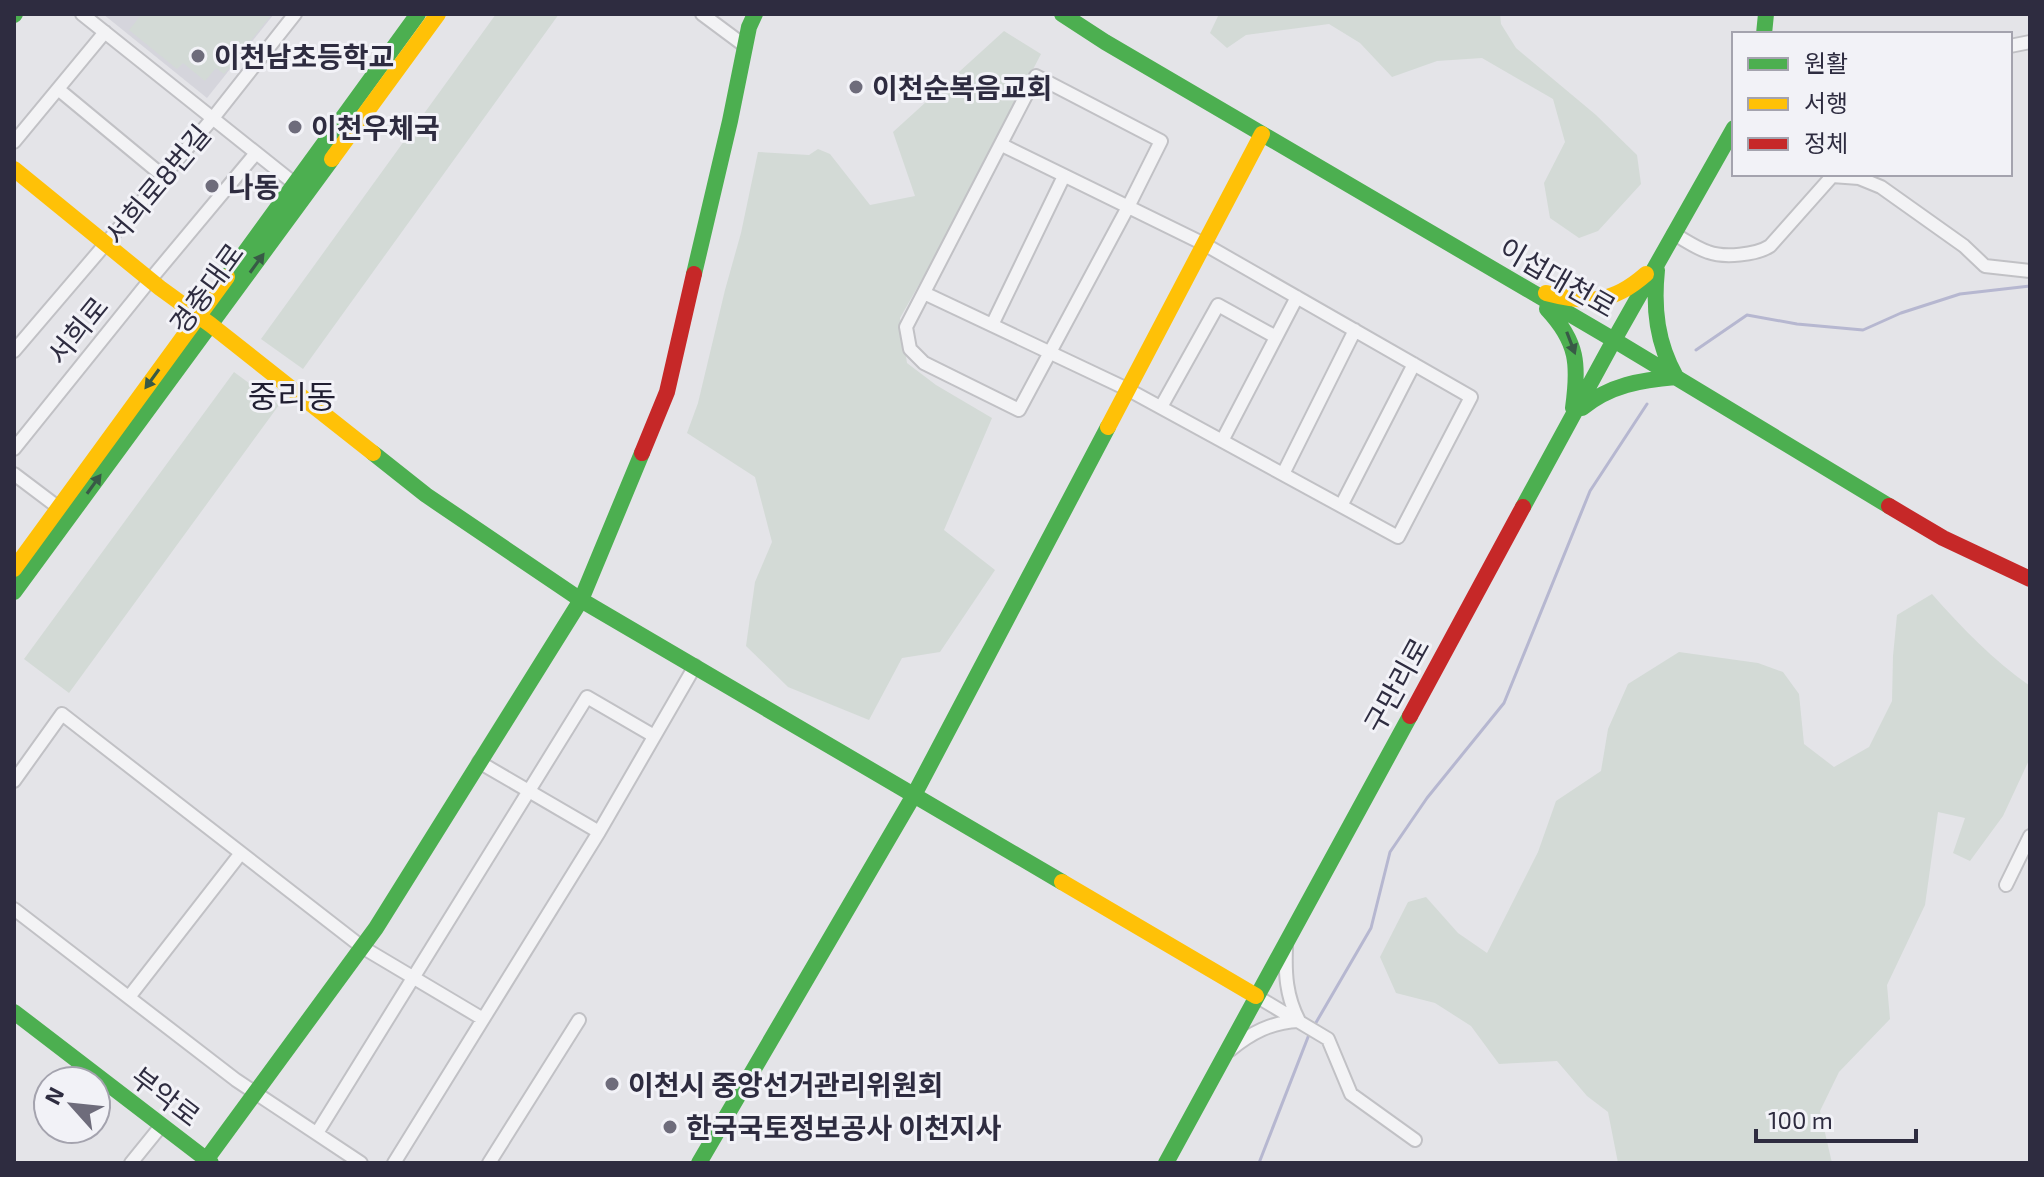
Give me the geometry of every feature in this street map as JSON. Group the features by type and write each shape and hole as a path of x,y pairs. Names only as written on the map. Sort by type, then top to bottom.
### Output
{"street":[{"path":"82,14 295,184"},
{"name":"서희로8번길","path":"14,351 213,118 295,14"},
{"name":"경충대로","path":"14,592 295,184 418,14"},
{"name":"경충대로","path":"14,569 438,14"},
{"path":"702,14 745,46"},
{"path":"208,1161 376,928 581,600 667,392 749,27 755,14"},
{"name":"이섭대천로","path":"1062,14 1905,516 1957,545 2030,579"},
{"path":"14,142 105,32"},
{"path":"1036,76 1161,141 1128,207 1019,410 924,363 910,349 906,327 1036,76"},
{"path":"58,89 163,176"},
{"name":"구만리로","path":"1166,1163 1614,340 1732,132"},
{"path":"699,1163 914,795 1262,134"},
{"path":"924,293 1127,389 1398,537 1471,397 1204,244 1002,145"},
{"name":"서희로","path":"14,449 256,153"},
{"path":"14,169 150,280 426,495 581,600 1324,1035 1351,1094 1415,1140"},
{"path":"992,325 1064,176"},
{"path":"1674,234 1714,254 1762,251 1770,246 1832,176"},
{"path":"1842,176 1859,178 1881,187 1964,246 1985,266 2030,271"},
{"path":"1522,286 1573,301 1598,301 1614,297 1635,285 1658,263"},
{"path":"1572,417 1594,397 1611,388 1676,377 1666,361 1655,321 1658,263"},
{"path":"1522,286 1563,324 1572,340 1577,380 1572,417"},
{"path":"1222,441 1297,297"},
{"path":"1161,407 1218,305 1276,337"},
{"path":"1283,474 1355,330"},
{"path":"1341,506 1414,364"},
{"path":"14,474 59,508"},
{"path":"394,1163 599,832 695,666"},
{"path":"317,1133 587,697 654,736"},
{"path":"14,781 62,714 362,947 483,1019"},
{"path":"479,762 599,832"},
{"path":"2006,885 2030,836"},
{"path":"129,997 241,853"},
{"path":"14,909 236,1080 361,1163"},
{"path":"1287,940 1287,987 1299,1021"},
{"name":"부악로","path":"14,1012 208,1161"},
{"path":"489,1163 579,1020"},
{"path":"1225,1054 1249,1034 1282,1021 1299,1021"},
{"path":"131,1163 161,1126"}],"shaded area":[{"name":"이천남초등학교","path":"103,14 274,14 207,98"},
{"name":"이천남초등학교","path":"142,14 272,14 224,74 216,68 205,81 183,63 177,69 129,30"},
{"path":"496,14 559,14 303,369 261,339"},
{"path":"1219,14 1500,14 1501,24 1516,48 1596,115 1637,155 1641,184 1598,231 1579,238 1550,218 1544,183 1565,142 1553,99 1482,58 1437,61 1392,77 1360,43 1329,24 1246,35 1227,48 1210,33"},
{"path":"1004,31 1041,54 946,237 900,318 907,363 936,385 992,418 944,530 995,570 940,652 902,658 869,720 788,687 746,646 755,582 772,542 755,477 687,433 698,403 741,233 758,152 809,155 818,149 830,154 870,205 915,196 893,132"},
{"path":"234,372 279,405 69,693 24,659"},
{"path":"1932,594 1978,643 2030,686 2030,758 2003,816 1970,861 1953,853 1965,818 1938,812 1925,905 1887,985 1890,1019 1839,1072 1820,1111 1832,1163 1618,1163 1608,1112 1587,1096 1557,1061 1499,1064 1471,1026 1435,1003 1396,993 1380,957 1408,902 1426,897 1458,933 1487,953 1538,852 1556,801 1601,771 1608,729 1628,684 1679,652 1758,663 1783,672 1799,694 1804,744 1834,767 1869,747 1892,701 1897,615"}],"waterway":[{"path":"1696,350 1747,315 1797,324 1863,330 1901,313 1960,294 2030,286"},
{"path":"1314,1026 1371,928 1390,852 1427,798 1504,703 1590,491 1647,404"},
{"path":"1259,1163 1310,1032"}],"traffic: fast":[{"path":"227,277 418,14"},
{"path":"694,274 749,27 755,14"},
{"path":"1062,14 1889,506"},
{"path":"1764,32 1766,14"},
{"path":"1523,507 1732,132"},
{"path":"14,592 332,159"},
{"path":"1582,408 1626,385 1676,377 1664,351 1658,325 1657,270"},
{"path":"1547,309 1565,332 1574,355 1576,379 1573,408"},
{"path":"699,1163 914,795 1108,427"},
{"path":"373,453 426,495 581,600 1062,882"},
{"path":"206,1160 376,928 581,600 642,453"},
{"path":"1166,1163 1410,716"},
{"path":"14,1012 211,1163"}],"traffic: slow":[{"path":"332,159 438,14"},
{"path":"1108,427 1262,134"},
{"path":"14,169 160,288 373,453"},
{"path":"1546,293 1575,299 1599,299 1622,291 1646,274"},
{"path":"14,569 227,277"},
{"path":"1062,882 1256,996"}],"traffic: jam":[{"path":"642,453 667,392 694,274"},
{"path":"1889,506 1943,538 2030,579"},
{"path":"1410,716 1523,507"}],"place":[{"name":"이천남초등학교","path":"198,56"},
{"name":"이천순복음교회","path":"856,87"},
{"name":"이천우체국","path":"295,127"},
{"name":"나동","path":"212,186"},
{"name":"이천시 중앙선거관리위원회","path":"612,1084"},
{"name":"한국국토정보공사 이천지사","path":"670,1127"}],"district":[{"name":"중리동","path":"292,395"}]}
